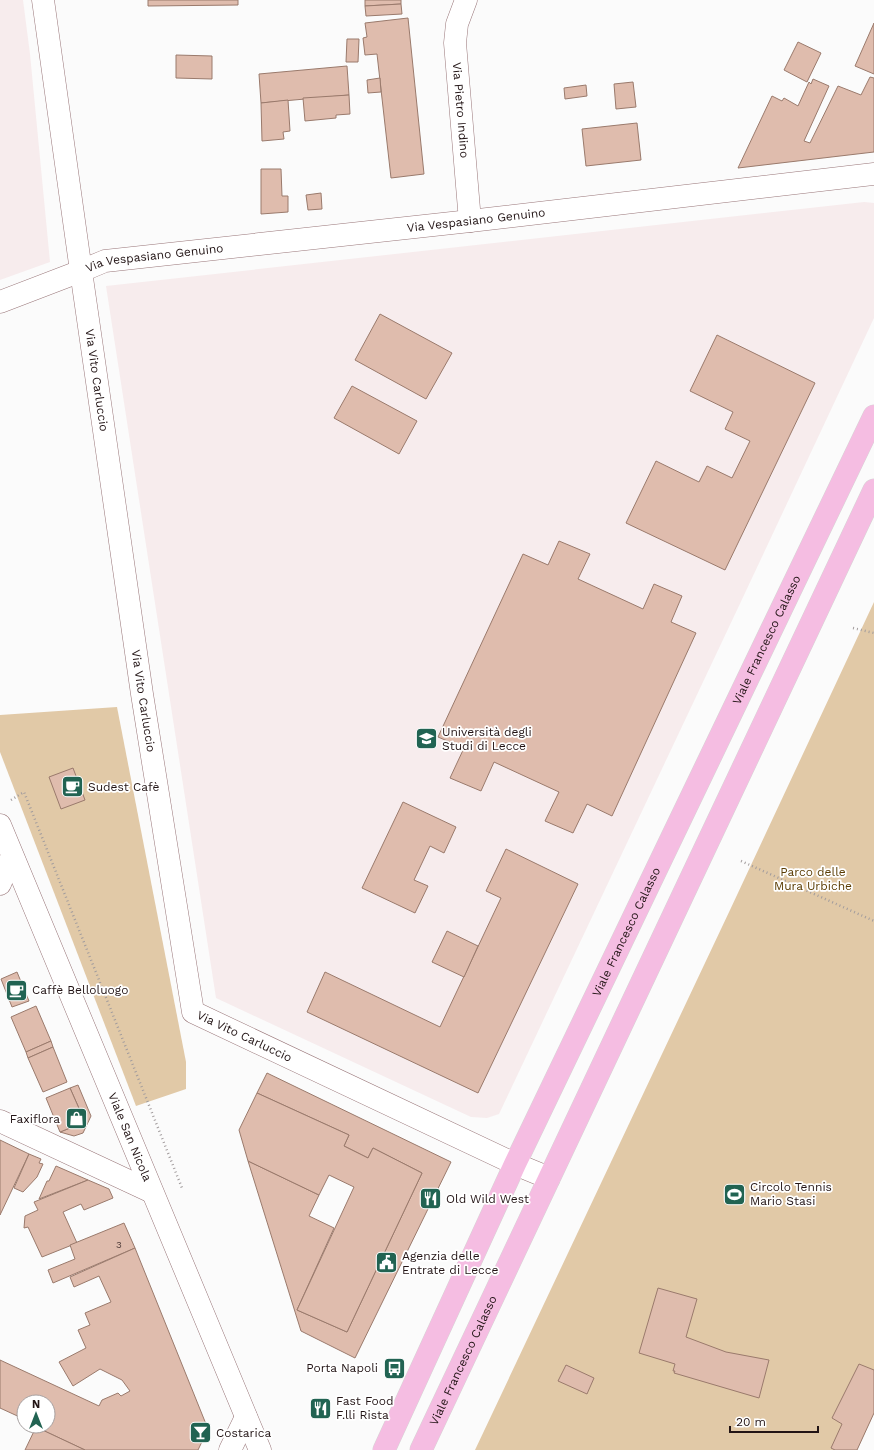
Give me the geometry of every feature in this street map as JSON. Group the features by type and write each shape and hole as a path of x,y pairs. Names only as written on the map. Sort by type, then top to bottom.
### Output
{"main road":[{"name":"Viale Francesco Calasso","path":"384,1450 515,1164 874,416"},
{"name":"Viale Francesco Calasso","path":"421,1450 874,490"}],"street":[{"name":"Via Vito Carluccio","path":"43,0 142,694 193,1012 515,1164 549,1178"},
{"name":"Via Pietro Indino","path":"466,0 457,24 455,42 470,221"},
{"name":"Via Vespasiano Genuino","path":"81,271 105,261 470,221 874,174"},
{"path":"0,302 81,271"},
{"name":"Viale San Nicola","path":"0,825 260,1450"},
{"path":"0,884 12,856"},
{"path":"0,1121 152,1192"},
{"path":"230,1450 246,1418"}],"path":[{"path":"853,628 874,633"},
{"path":"6,804 24,792 182,1189"},
{"path":"741,861 874,921"}],"shaded area":[{"path":"0,0 23,0 30,54 50,262 0,280"},
{"name":"Università degli Studi di Lecce","path":"864,202 874,203 874,318 499,1114 487,1118 471,1117 216,998 106,286"}],"green space":[{"name":"Circolo Tennis Mario Stasi","path":"874,602 874,1413 857,1450 475,1450 730,910"},
{"path":"117,707 186,1062 186,1089 136,1106 0,752 0,715"}],"building":[{"path":"148,0 238,0 238,5 148,6"},
{"path":"365,0 401,0 401,4 365,6"},
{"path":"401,4 402,14 366,16 365,6"},
{"path":"408,18 424,174 391,178 377,54 365,55 363,38 367,37 365,23"},
{"path":"874,23 874,74 855,66"},
{"path":"347,39 359,39 358,62 346,62"},
{"path":"798,42 821,53 807,82 784,70"},
{"path":"176,55 212,56 212,79 176,78"},
{"path":"347,66 349,95 261,103 259,74"},
{"path":"870,77 874,78 874,152 738,168 772,96 782,101 784,98 798,106 809,82 811,84 813,79 829,86 804,141 810,143 838,86 861,95"},
{"path":"380,78 381,92 368,93 367,80"},
{"path":"633,82 636,107 616,109 614,84"},
{"path":"586,85 587,96 565,99 564,88"},
{"path":"349,95 350,114 336,115 336,118 305,121 303,98"},
{"path":"288,100 290,131 283,132 284,139 262,141 261,103"},
{"path":"637,123 641,160 586,166 582,129"},
{"path":"261,169 281,169 282,196 288,196 288,212 261,214"},
{"path":"321,193 322,209 308,210 306,195"},
{"path":"380,314 452,353 426,399 355,360"},
{"path":"717,335 815,383 725,570 626,523 656,461 699,482 707,466 732,478 750,441 725,429 733,412 690,391"},
{"path":"352,386 417,421 399,454 334,418"},
{"path":"559,541 590,554 578,579 643,609 654,584 682,596 671,622 696,633 612,816 587,804 573,833 545,821 559,792 494,762 481,791 450,778 464,748 438,737 523,554 548,565"},
{"path":"73,768 85,800 61,809 49,777"},
{"path":"403,802 456,827 444,853 430,846 414,880 428,886 415,913 362,888"},
{"path":"506,849 578,884 478,1093 307,1012 325,972 440,1027 501,898 486,891"},
{"path":"447,931 478,946 464,977 432,962"},
{"path":"17,972 29,1001 12,1007 1,979"},
{"path":"36,1006 51,1041 26,1052 11,1017"},
{"path":"51,1041 53,1047 28,1058 26,1052"},
{"path":"53,1047 67,1082 43,1092 28,1058"},
{"path":"267,1073 451,1162 355,1358 301,1331 248,1161 319,1195 309,1216 334,1228 297,1310 347,1332 422,1173 373,1148 368,1158 344,1146 349,1135 257,1093"},
{"path":"78,1085 91,1116 83,1133 74,1136 60,1132 85,1122 70,1088"},
{"path":"70,1088 85,1122 60,1132 46,1098"},
{"path":"257,1093 349,1135 344,1146 368,1158 373,1148 422,1173 347,1332 297,1310 354,1187 329,1175 319,1195 248,1161 239,1130"},
{"path":"0,1140 29,1154 0,1215"},
{"path":"29,1154 41,1159 39,1163 43,1164 37,1177 23,1192 14,1188"},
{"path":"56,1166 88,1180 39,1199 47,1181 49,1181"},
{"path":"88,1180 109,1189 113,1198 84,1210 81,1204 63,1212 77,1243 42,1257 28,1227 24,1228 25,1216 38,1210 34,1202"},
{"path":"124,1223 135,1248 53,1283 48,1270 75,1259 70,1245"},
{"path":"135,1248 208,1429 198,1450 85,1450 51,1434 56,1434 56,1394 16,1394 16,1415 0,1408 0,1360 99,1406 102,1400 118,1393 121,1396 130,1391 122,1380 100,1369 73,1386 59,1362 86,1348 78,1330 90,1325 85,1313 111,1302 99,1276 74,1287 70,1277"},
{"path":"658,1288 697,1299 686,1337 726,1352 769,1360 759,1398 674,1373 675,1371 673,1371 675,1364 639,1353"},
{"path":"859,1364 874,1370 874,1413 857,1450 835,1450 831,1448 842,1424 832,1418"},
{"path":"566,1365 594,1378 587,1394 558,1381"},
{"path":"33,1434 51,1434 85,1450 25,1450"}],"place":[{"name":"Università degli Studi di Lecce","path":"426,739"},
{"name":"Sudest Cafè","path":"73,787"},
{"name":"Caffè Belloluogo","path":"16,990"},
{"name":"Faxiflora","path":"76,1119"},
{"name":"Circolo Tennis Mario Stasi","path":"735,1194"},
{"name":"Old Wild West","path":"431,1199"},
{"name":"Agenzia delle Entrate di Lecce","path":"387,1263"},
{"name":"Porta Napoli","path":"394,1368"},
{"name":"Fast Food F.lli Rista","path":"320,1408"},
{"name":"Costarica","path":"200,1433"}],"park label":[{"name":"Parco delle Mura Urbiche","path":"813,879"}]}
